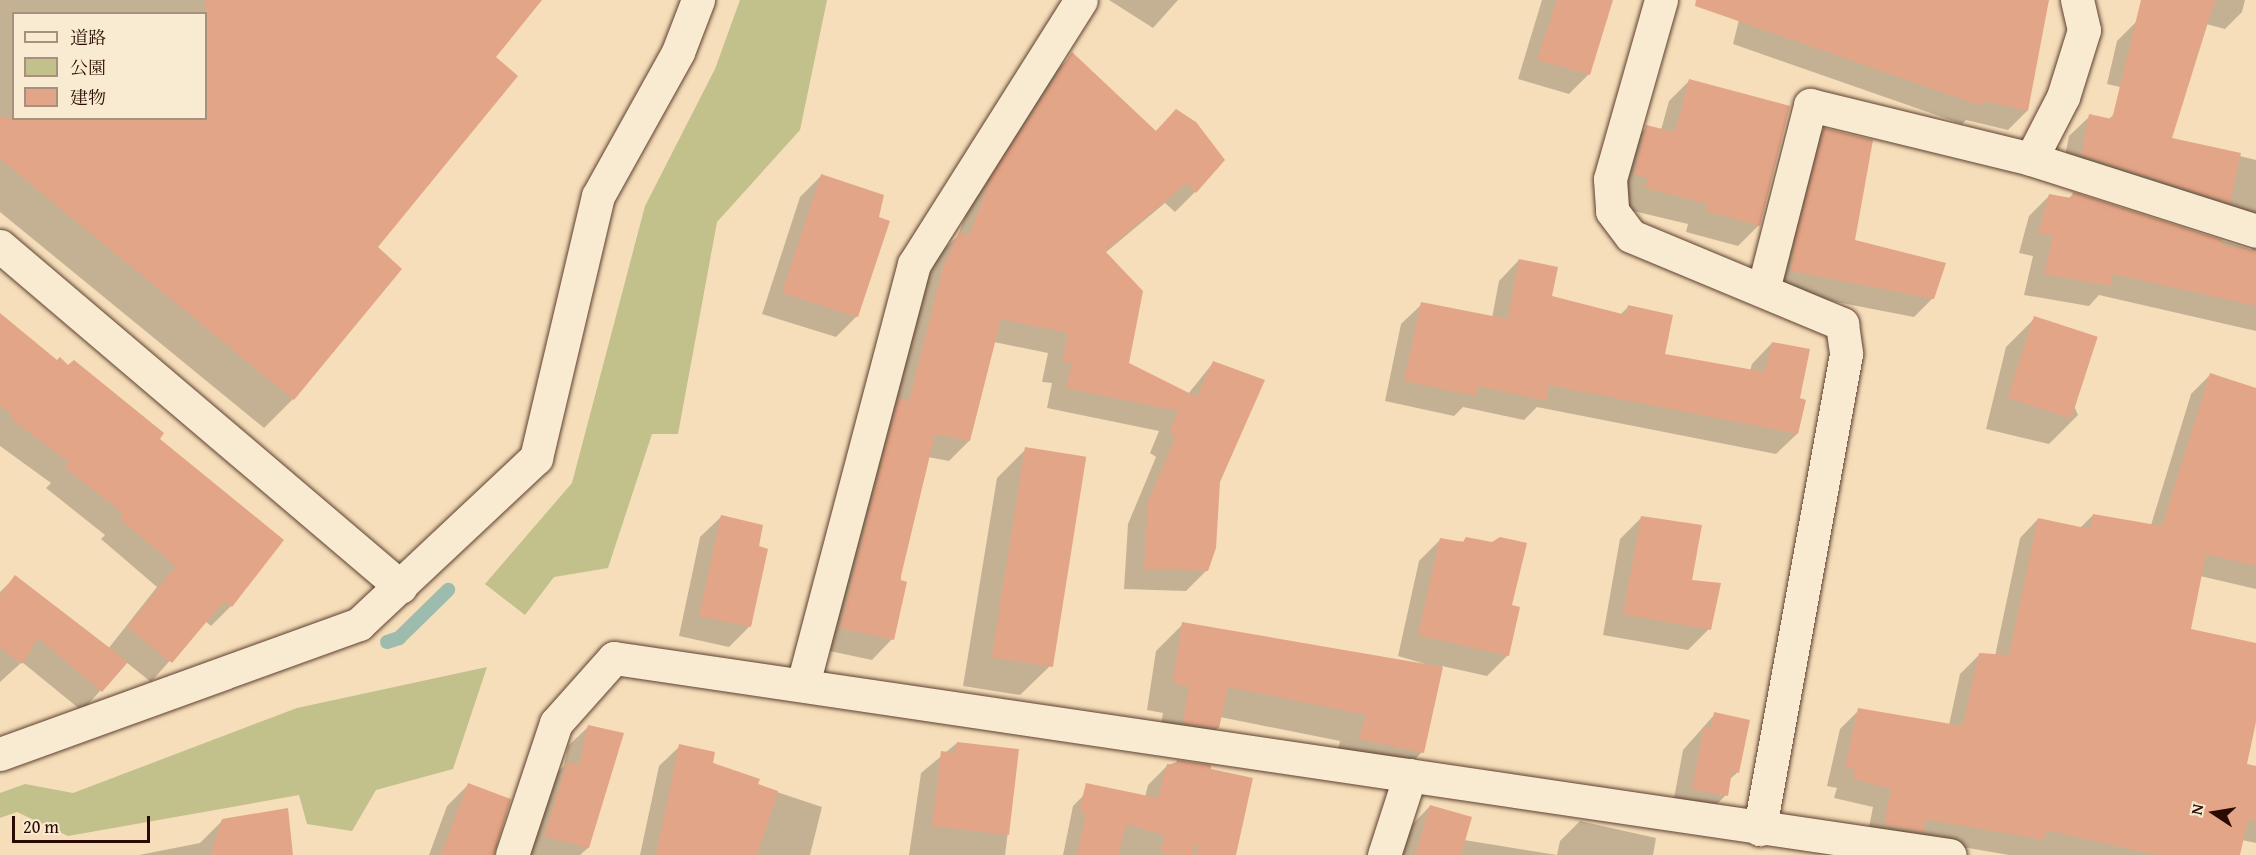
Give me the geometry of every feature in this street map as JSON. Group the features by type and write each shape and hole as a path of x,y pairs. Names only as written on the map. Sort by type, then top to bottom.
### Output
{"street":[{"path":"0,754 359,624 536,459 598,196 678,52 698,0"},
{"path":"803,684 914,264 1081,0"},
{"path":"1661,0 1610,179 1612,211 1631,236 1842,324 1846,354 1760,828"},
{"path":"2031,159 2063,97 2084,30 2077,0"},
{"path":"1763,290 1810,105 2031,159 2256,231"},
{"path":"5,260 401,587"},
{"path":"512,855 556,723 614,658 803,684 1950,855"},
{"path":"1384,855 1410,775"}],"green space":[{"path":"740,0 827,0 800,130 717,222 678,434 652,434 608,568 554,577 525,615 485,584 572,483 645,206 715,69"},
{"path":"487,667 453,769 376,790 352,831 307,824 299,795 68,836 17,812 0,818 0,793 25,784 73,793 297,708"}],"building":[{"path":"206,0 542,0 496,57 518,76 378,247 402,269 294,400 0,159 0,118 12,118 12,120 207,120"},
{"path":"1557,0 1613,0 1590,75 1537,60"},
{"path":"1696,0 2049,0 2028,111 1983,101 1982,106 1695,6"},
{"path":"2141,0 2215,0 2172,138 2241,153 2230,203 2081,155 2089,114 2112,119"},
{"path":"1072,52 1156,131 1176,109 1196,122 1225,160 1196,193 1187,183 1105,251 1143,291 1129,363 1197,397 1213,361 1265,380 1220,482 1216,548 1208,571 1144,569 1148,502 1176,436 1170,432 1178,411 1066,388 1072,363 1062,362 1068,333 1001,319 970,441 935,434 901,576 901,580 907,582 894,640 840,628 899,398 909,401 943,267 959,232 969,236 992,175"},
{"path":"1689,79 1790,106 1760,226 1706,211 1708,204 1645,188 1648,178 1634,175 1646,125 1675,132"},
{"path":"1824,128 1873,140 1855,240 1946,263 1934,299 1791,271 1796,235"},
{"path":"821,174 884,195 879,217 890,221 858,317 782,293"},
{"path":"2073,192 2222,240 2221,244 2256,251 2256,306 2113,274 2110,286 2044,274 2053,236 2038,233 2049,194 2071,198"},
{"path":"1519,259 1558,267 1552,296 1626,315 1628,305 1673,315 1665,354 1765,372 1772,342 1810,349 1800,398 1806,400 1798,434 1549,385 1546,401 1478,386 1476,396 1404,381 1421,302 1508,319"},
{"path":"0,313 57,360 60,357 68,365 74,360 164,433 160,439 284,540 232,607 224,601 172,663 127,627 176,566 120,519 124,514 65,468 69,462 11,419 13,416 0,405"},
{"path":"2034,316 2098,337 2071,418 2007,398"},
{"path":"2210,373 2256,388 2256,566 2206,554 2191,629 2256,643 2256,722 2247,764 2256,766 2256,821 2248,819 2240,855 2157,855 2046,830 2044,840 1926,819 1923,832 1884,824 1891,789 1853,779 1855,769 1845,768 1858,708 1963,726 1979,653 2009,655 2038,518 2090,529 2093,514 2162,526"},
{"path":"1025,447 1086,457 1053,667 992,657"},
{"path":"721,515 763,525 759,546 768,549 751,627 699,616"},
{"path":"1641,516 1702,525 1692,580 1721,583 1711,630 1623,614"},
{"path":"1466,537 1492,542 1500,537 1527,543 1512,605 1520,607 1509,656 1418,635 1440,538 1463,542"},
{"path":"15,575 128,662 102,692 38,638 22,664 0,648 0,595"},
{"path":"1182,622 1443,667 1424,753 1359,739 1366,715 1228,687 1219,728 1183,723 1189,687 1173,683"},
{"path":"1714,712 1750,720 1739,773 1732,771 1728,796 1692,789 1704,727 1711,728"},
{"path":"588,725 624,733 589,848 544,836 567,762 579,765"},
{"path":"957,742 1019,749 1009,835 932,826 941,751 955,753"},
{"path":"679,744 715,752 713,763 760,779 758,784 778,791 757,855 656,855"},
{"path":"1177,760 1211,765 1211,769 1253,778 1236,855 1196,855 1199,845 1195,844 1192,855 1161,854 1164,835 1126,824 1118,855 1077,855 1086,813 1079,811 1086,783 1158,798 1167,764 1176,765"},
{"path":"468,783 511,799 494,855 441,855"},
{"path":"1430,805 1472,817 1461,855 1415,855"},
{"path":"288,808 293,855 211,855 222,819"}],"waterway":[{"path":"387,642 399,638 448,590"}]}
